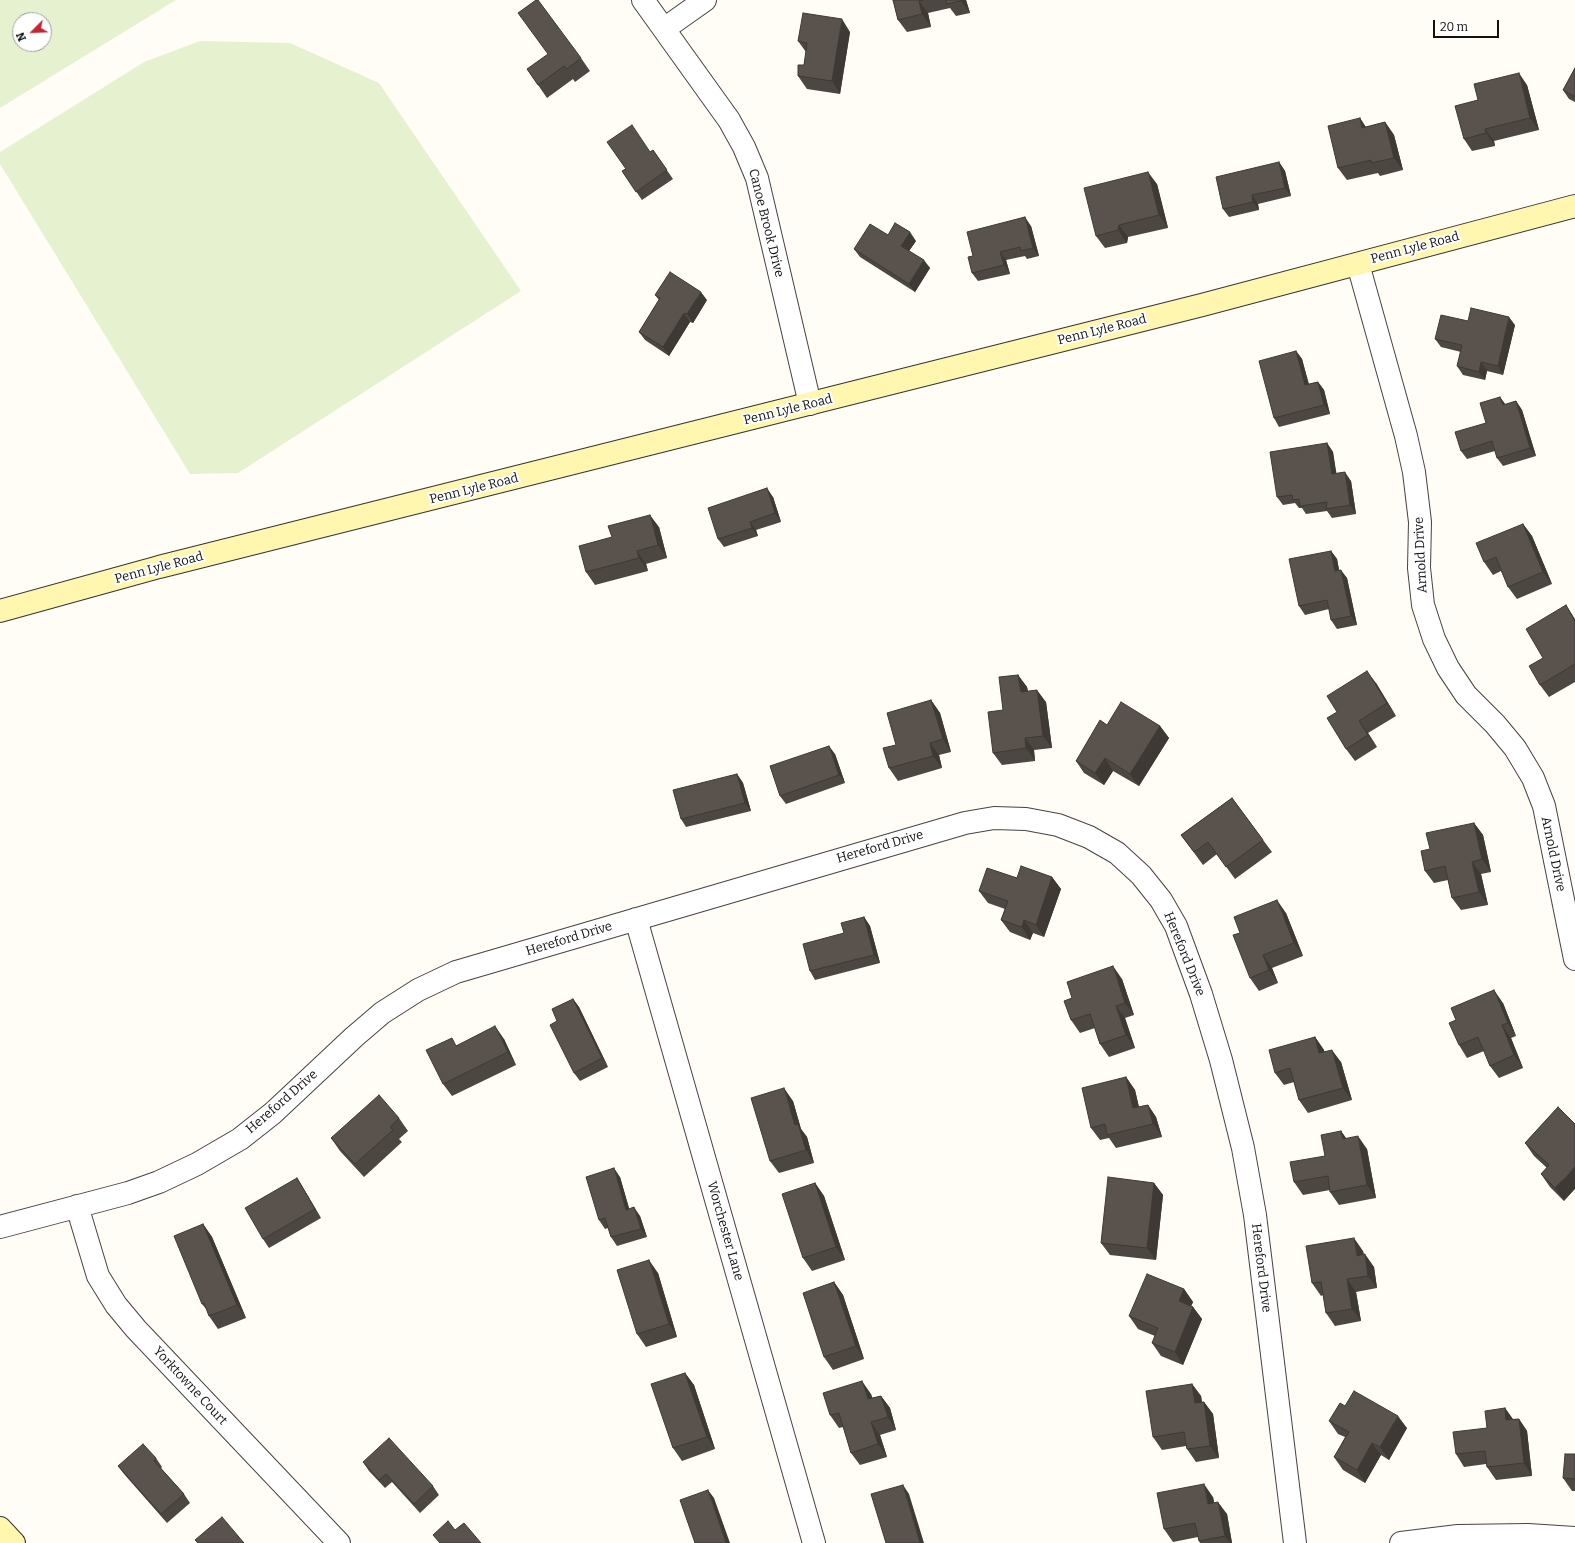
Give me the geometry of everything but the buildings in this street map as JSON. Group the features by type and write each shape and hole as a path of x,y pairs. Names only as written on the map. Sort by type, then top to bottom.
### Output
{"street":[{"name":"Canoe Brook Drive","path":"643,0 729,120 744,147 757,178 810,404"},
{"path":"664,29 705,0"},
{"name":"Penn Lyle Road","path":"0,611 166,565 1195,307 1575,206"},
{"name":"Arnold Drive","path":"1358,264 1406,436 1414,472 1420,522 1419,568 1423,604 1434,639 1448,668 1466,695 1495,724 1515,748 1532,778 1544,806 1575,959"},
{"name":"Hereford Drive","path":"0,1227 128,1193 159,1182 197,1164 240,1139 273,1113 354,1037 382,1013 418,990 456,972 965,822 994,818 1026,819 1058,825 1089,837 1116,854 1141,875 1162,900 1176,926 1196,980 1221,1060 1243,1148 1255,1215 1295,1543"},
{"name":"Worchester Lane","path":"636,919 814,1543"},
{"name":"Yorktowne Court","path":"77,1206 98,1276 116,1305 136,1329 339,1543"},
{"path":"0,1528 14,1543"},
{"path":"1401,1543 1458,1536 1528,1535 1575,1538"}],"green space":[{"path":"0,0 176,0 0,108"},
{"path":"200,41 290,43 379,83 521,291 238,473 190,474 0,164 0,152 144,62"}]}
